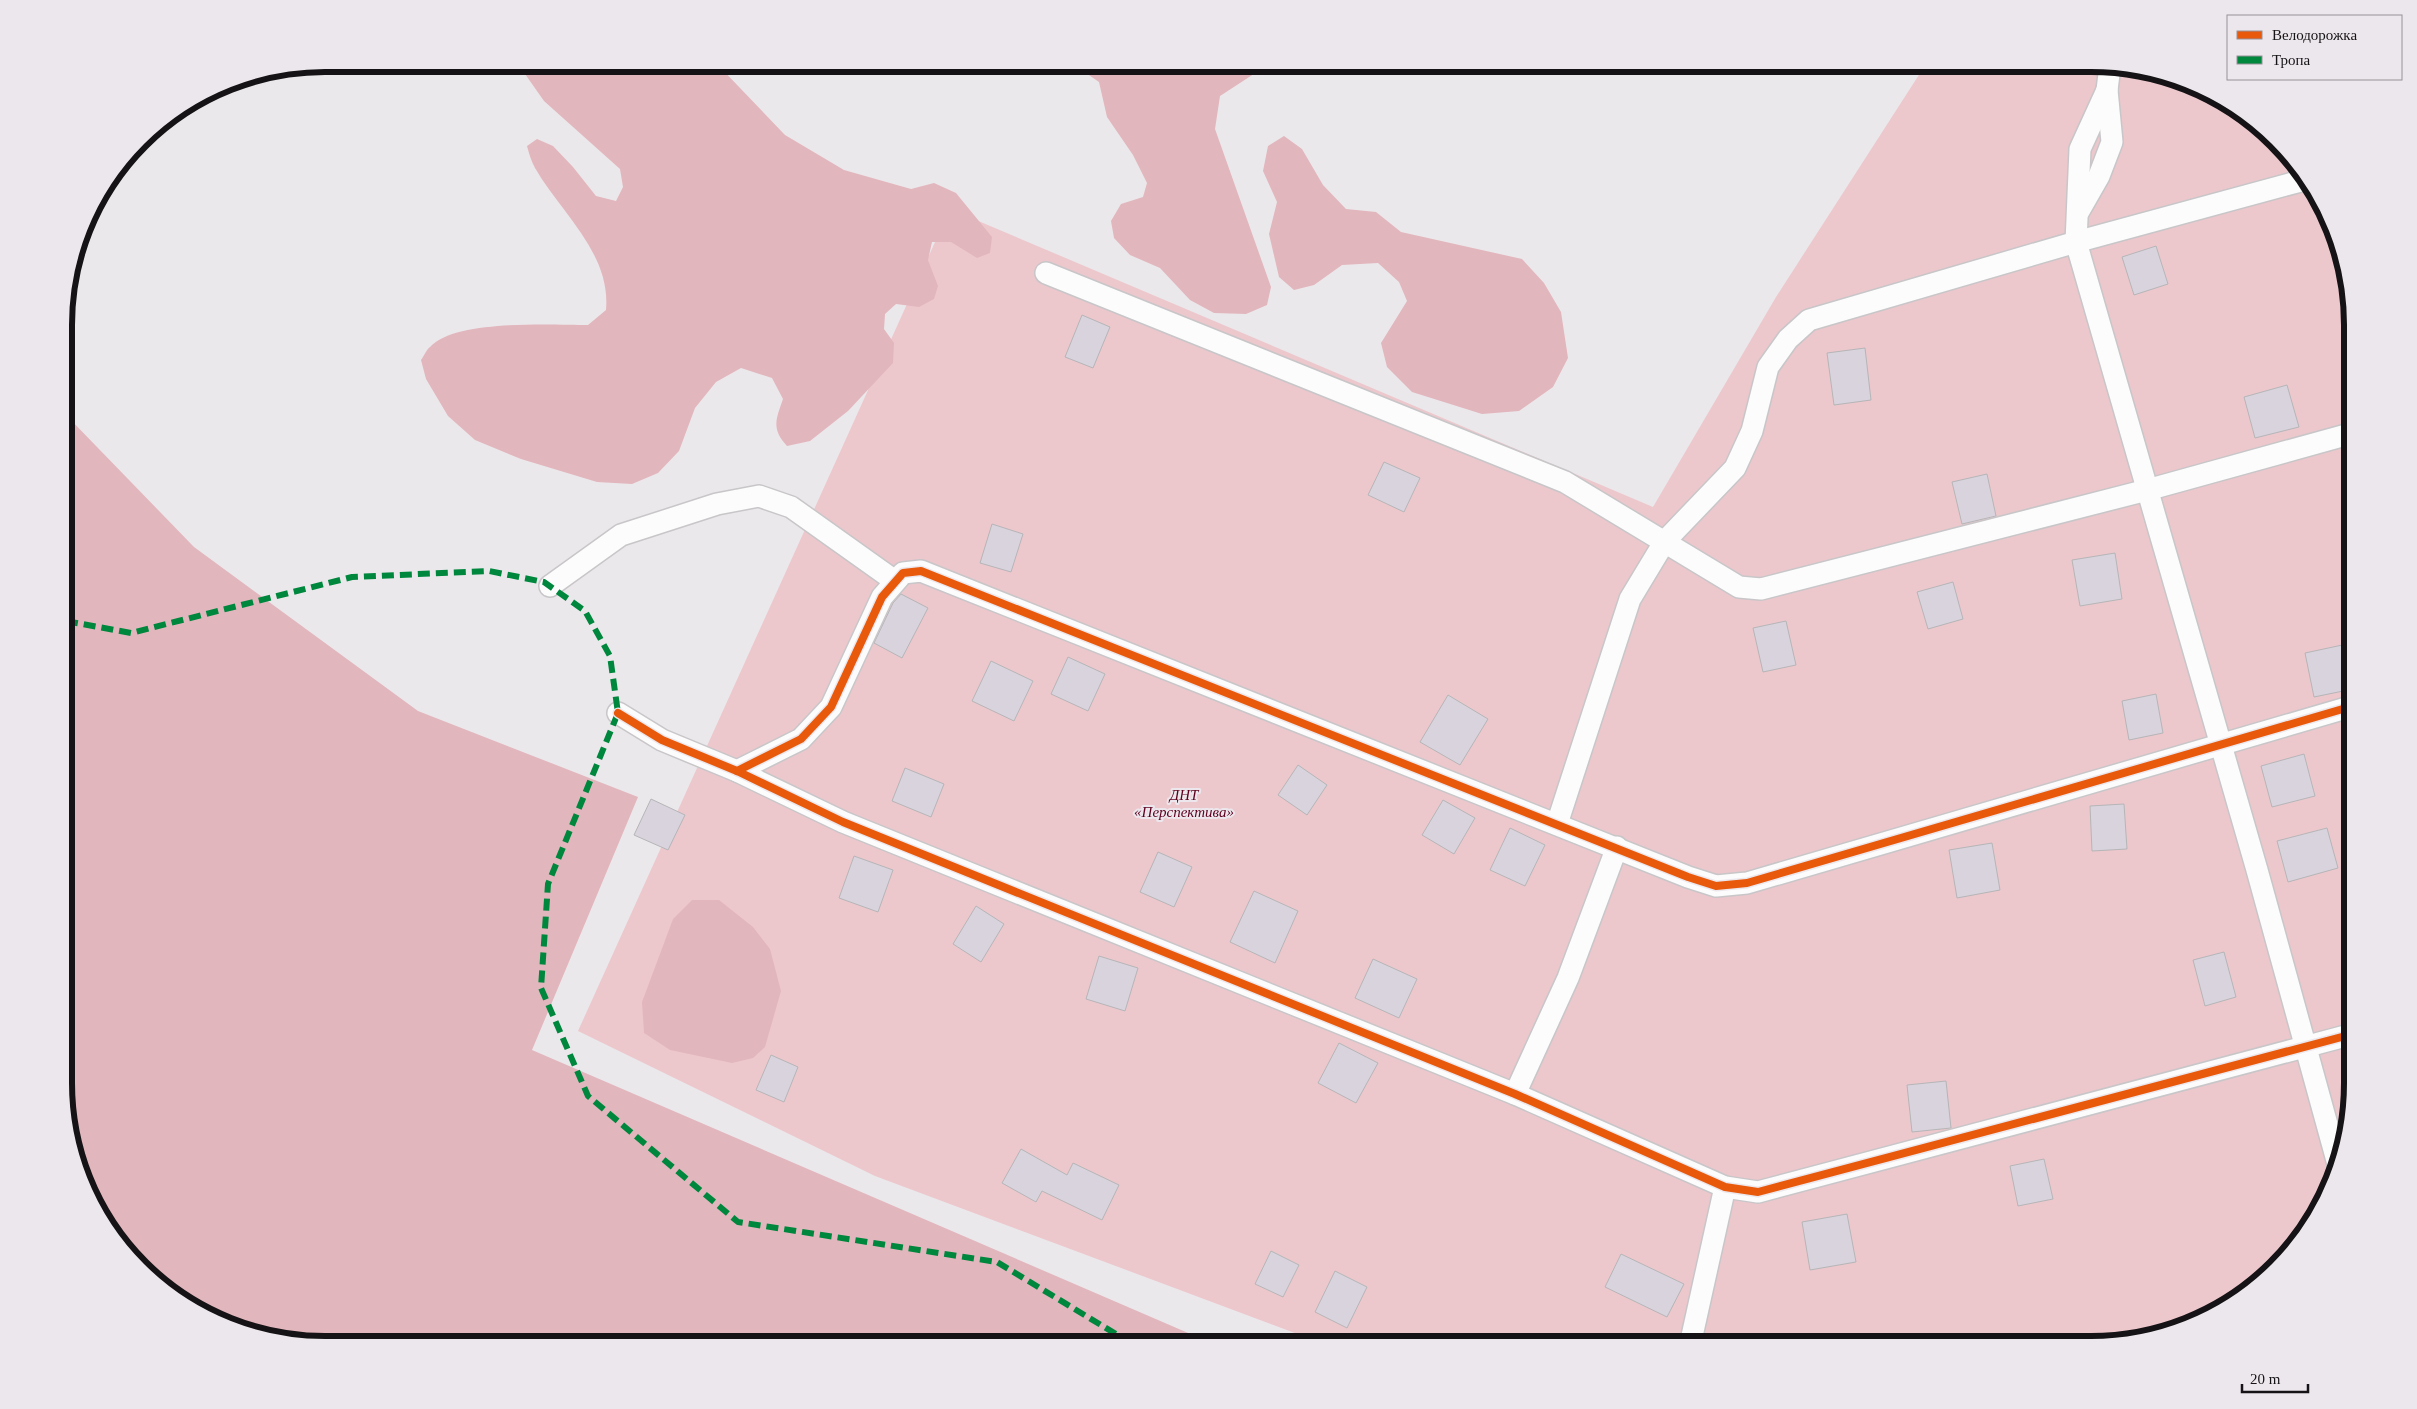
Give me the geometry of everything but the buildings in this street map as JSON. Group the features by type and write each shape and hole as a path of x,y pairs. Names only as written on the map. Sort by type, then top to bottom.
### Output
{"street":[{"path":"2109,73 2107,90 2080,149 2077,181 2076,242 2221,744 2335,1153"},
{"path":"1557,824 1630,598 1665,542 1735,468 1752,431 1768,367 1788,340 1809,320 2076,242 2299,181"},
{"path":"1046,273 1565,482 1740,587 1761,589 2147,490 2344,436"},
{"path":"550,586 621,535 717,504 760,496 791,507 896,581"},
{"path":"737,771 801,739 832,707 882,596 903,573 921,571 1617,847 1688,877 1716,886 1747,883 2344,709"},
{"path":"618,713 662,740 737,771 843,822 1515,1094 1725,1187 1758,1192 2344,1036"},
{"path":"1515,1094 1568,978 1617,847"},
{"path":"1692,1336 1725,1187"}],"green space":[{"name":"ДНТ «Перспектива»","path":"1921,72 2092,72 2141,77 2173,86 2218,106 2258,135 2292,171 2318,213 2336,260 2344,309 2344,1100 2336,1149 2325,1180 2311,1210 2292,1238 2258,1274 2218,1303 2188,1317 2157,1328 2108,1336 1303,1336 875,1176 578,1031 950,209 1653,507 1776,297"}],"shaded area":[{"path":"524,72 725,72 785,135 844,170 911,189 934,183 956,193 992,237 990,253 977,258 951,242 932,242 928,260 938,286 934,299 919,307 896,304 885,314 884,329 894,343 893,363 848,411 810,441 787,446 779,434 776,424 783,399 772,378 741,368 716,382 695,408 679,451 658,473 632,484 597,482 521,459 475,440 448,416 426,379 421,360 426,351 442,338 460,332 505,326 588,325 606,310 605,289 601,270 593,252 535,168 527,146 537,139 553,146 596,196 616,201 623,187 620,169 544,101"},
{"path":"1085,72 1257,72 1220,96 1215,129 1271,287 1267,305 1246,314 1214,313 1190,300 1160,268 1130,255 1114,238 1111,221 1121,204 1143,197 1147,183 1133,155 1107,117 1099,82"},
{"path":"1284,136 1302,149 1323,185 1346,209 1376,212 1401,232 1522,259 1544,283 1561,312 1568,358 1553,387 1519,411 1482,414 1412,392 1387,367 1381,343 1407,301 1399,282 1378,263 1342,265 1314,285 1294,290 1279,277 1269,234 1277,202 1263,171 1268,146"},
{"path":"72,421 194,547 418,711 638,797 532,1050 1195,1336 309,1336 276,1332 244,1323 199,1303 171,1284 135,1250 106,1210 92,1180 81,1149 73,1100"},
{"path":"692,900 719,900 753,927 770,949 781,991 765,1047 753,1058 732,1063 670,1050 644,1033 642,1002 673,919"}],"marked path":[{"path":"72,622 131,633 352,577 489,571 544,582 585,611 610,656 618,713 548,884 541,988 588,1096 738,1222 997,1262 1119,1336"}],"cycle path":[{"path":"737,771 801,739 831,707 882,597 903,573 921,571 1688,877 1716,886 1747,883 2344,709"},
{"path":"618,713 662,740 737,771 843,822 1515,1094 1725,1187 1758,1192 2344,1036"}]}
